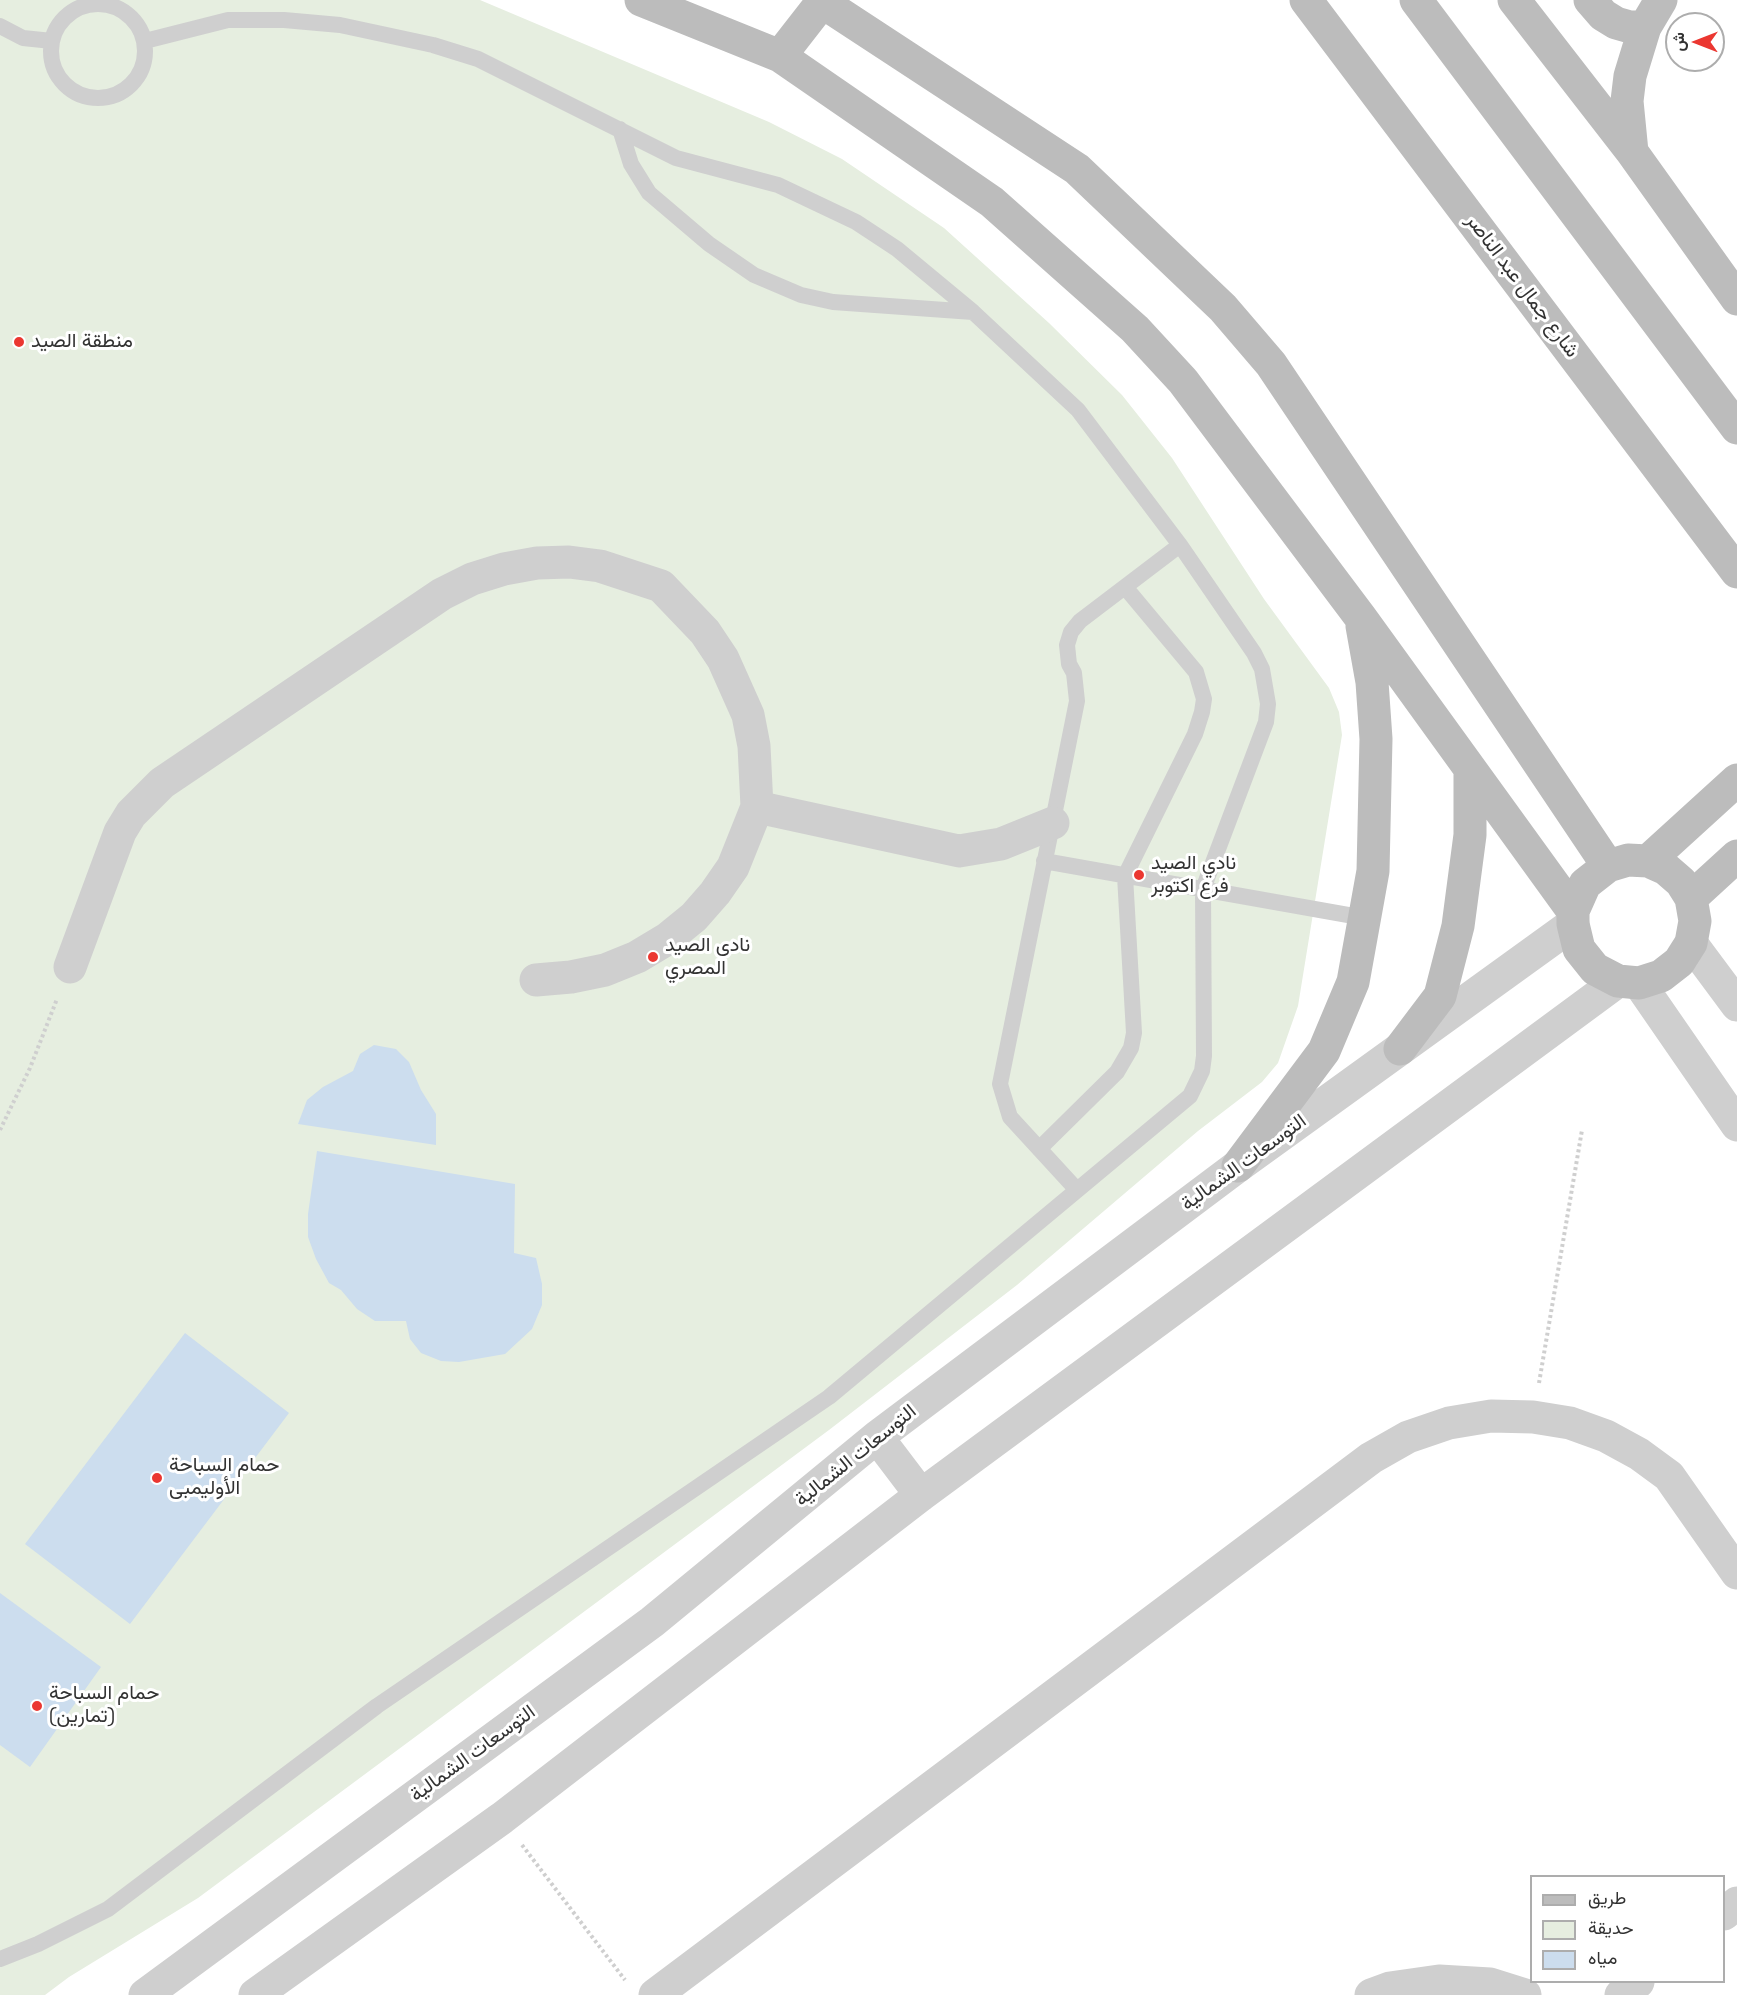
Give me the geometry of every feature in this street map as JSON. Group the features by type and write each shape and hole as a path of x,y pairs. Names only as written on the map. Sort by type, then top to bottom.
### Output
{"street":[{"path":"641,0 780,56 992,202 1135,329 1183,381 1361,618 1470,770 1573,917 1579,949 1595,969 1628,982 1737,1125"},
{"name":"شارع جمال عبد الناصر","path":"1306,0 1737,572"},
{"path":"1416,0 1737,428"},
{"path":"1514,0 1632,152 1737,299"},
{"path":"1590,0 1603,15 1616,23 1630,27 1653,13"},
{"path":"780,56 820,1 1077,169 1223,308 1271,364 1608,866"},
{"path":"1632,152 1627,101 1636,51 1653,13"},
{"path":"70,967 120,832 145,798 162,783 442,594 472,579 504,569 569,562 600,566 661,586 684,608 723,659 748,716 754,746 757,807 733,867 715,893 694,916 667,939 637,957 604,970 571,977 536,980"},
{"path":"1238,1166 1324,1051 1353,982 1373,871 1376,740 1372,682 1361,618"},
{"path":"1400,1049 1440,996 1458,926 1470,835 1470,770"},
{"path":"1648,861 1737,780"},
{"path":"757,807 959,851 1001,844 1053,823"},
{"path":"1691,898 1737,856"},
{"path":"255,1995 502,1818 921,1495 1628,982 1661,976 1679,962 1691,943 1695,921 1691,898 1674,875 1648,861 1628,860 1608,866 1585,884 1573,917"},
{"name":"التوسعات الشمالية","path":"145,1995 652,1622 877,1437 1238,1166 1400,1049 1573,917"},
{"path":"1691,943 1737,1005"},
{"path":"642,1990 1371,1458 1408,1437 1449,1423 1491,1416 1533,1417 1570,1423 1606,1436 1639,1454 1669,1476 1737,1573"},
{"path":"877,1437 921,1495"},
{"path":"1725,1913 1737,1903"},
{"path":"1371,1995 1390,1988 1439,1981 1490,1984 1525,1995"},
{"path":"1621,1995 1637,1983"}],"lane":[{"path":"98,3 114,6 128,14 138,26 145,41 145,60 138,77 125,92 107,99 89,99 71,91 58,77 51,60 52,41 58,26 68,14 83,6 98,3"},
{"path":"0,1959 38,1944 108,1909 376,1706 829,1397 1181,1105 1196,1085 1204,1056 1203,890 1266,722 1267,686 1254,654 1180,545 1078,410 973,312 897,249 830,208 778,185 676,158 478,59 387,33 284,20 228,20 145,41"},
{"path":"0,26 23,38 52,41"},
{"path":"620,129 632,164 649,192 709,244 770,283 801,295 833,302 973,312"},
{"path":"1077,1190 1010,1117 999,1084 1077,701 1074,673 1069,664 1066,645 1071,632 1080,621 1180,545"},
{"path":"1039,1149 1117,1072 1131,1048 1134,1033 1125,876 1195,734 1204,699 1196,672 1125,587"},
{"path":"1044,861 1365,918"}],"path":[{"path":"0,1130 30,1068 70,967"},
{"path":"1533,1417 1582,1130"},
{"path":"502,1818 642,1990"}],"green space":[{"name":"نادى الصيد المصري","path":"0,0 480,0 769,122 842,159 944,228 1049,323 1122,395 1172,458 1264,599 1329,688 1339,712 1342,735 1298,1006 1278,1063 1262,1082 1198,1131 1017,1285 829,1430 198,1898 69,1977 45,1995 0,1995"}],"water":[{"path":"374,1045 396,1049 409,1062 421,1090 436,1114 436,1145 298,1124 307,1100 323,1087 353,1071 360,1054"},
{"path":"317,1151 515,1184 514,1253 536,1258 542,1284 542,1305 532,1329 505,1354 459,1362 441,1361 421,1353 410,1339 406,1321 375,1321 357,1309 341,1290 329,1283 316,1259 308,1237 308,1214"},
{"name":"حمام السباحة الأوليمبى","path":"185,1333 289,1413 130,1624 25,1544"},
{"name":"حمام السباحة (تمارين)","path":"0,1593 101,1667 30,1767 0,1745"}],"place":[{"name":"منطقة الصيد","path":"19,342"},
{"name":"نادي الصيد فرع اكتوبر","path":"1139,875"},
{"name":"نادى الصيد المصري","path":"653,957"},
{"name":"حمام السباحة الأوليمبى","path":"157,1478"},
{"name":"حمام السباحة (تمارين)","path":"37,1706"}]}
